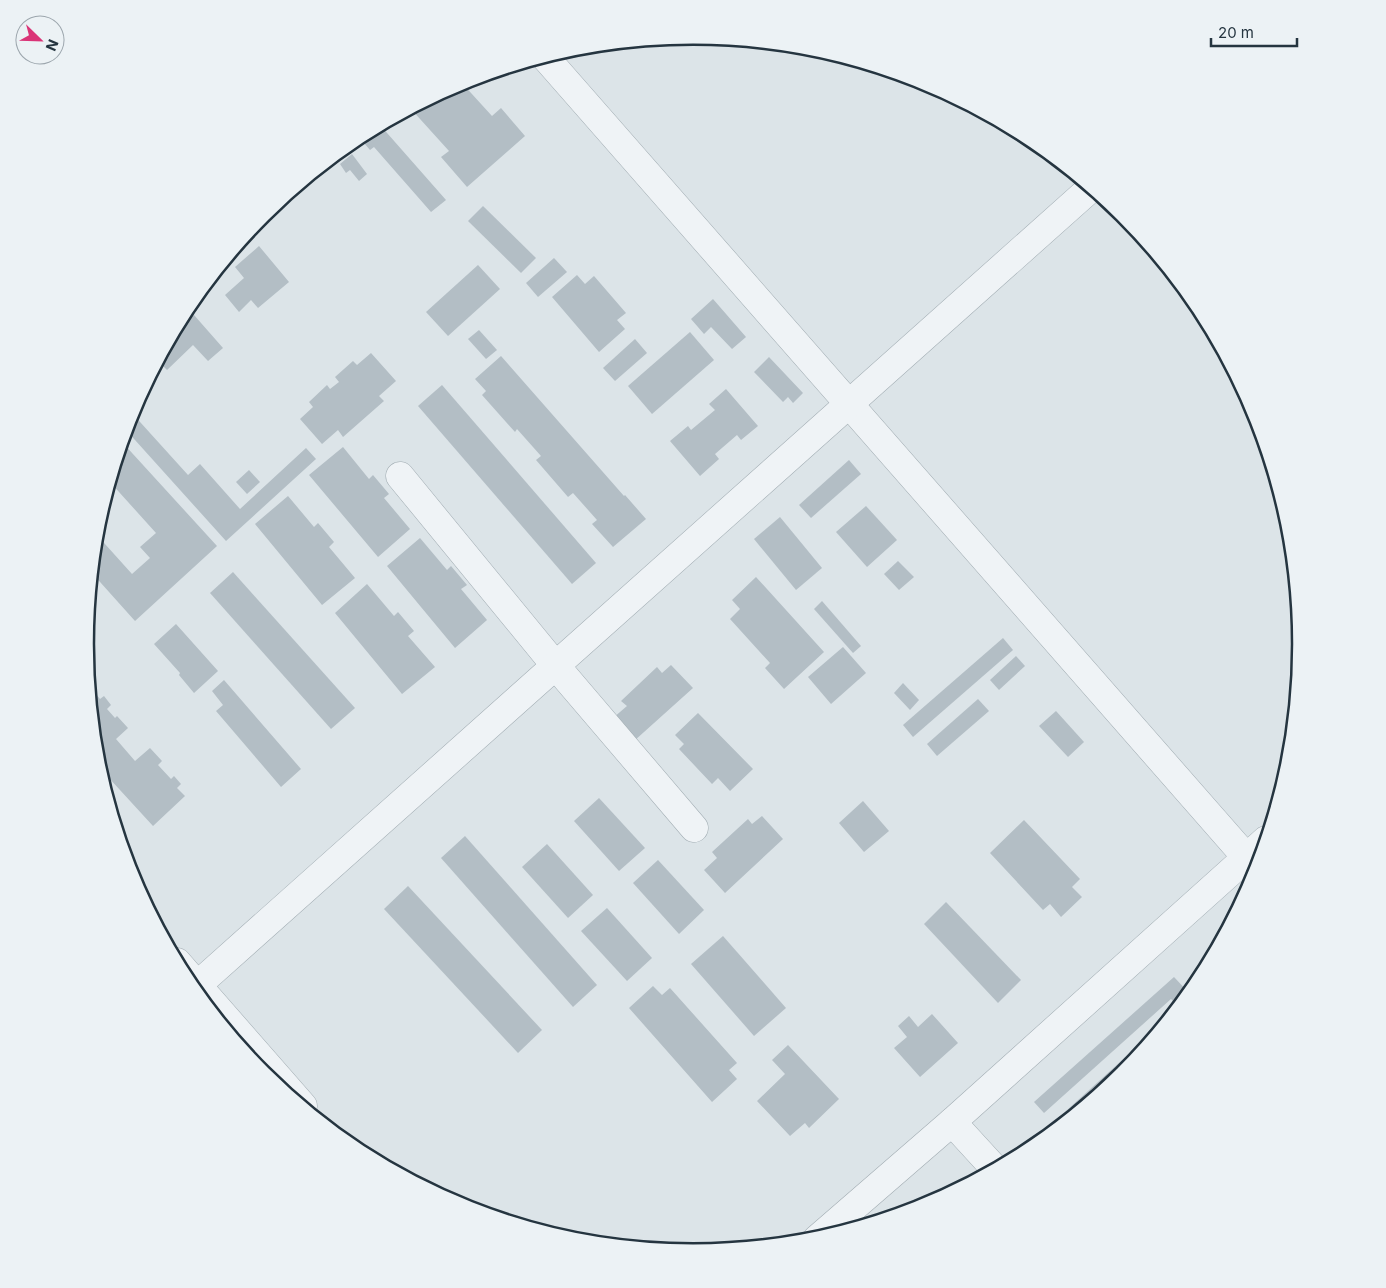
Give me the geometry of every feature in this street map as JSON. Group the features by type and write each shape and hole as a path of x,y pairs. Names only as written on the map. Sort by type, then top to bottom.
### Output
{"street":[{"path":"550,63 849,403 1254,853"},
{"path":"199,983 1086,192"},
{"path":"400,476 694,828"},
{"path":"829,1227 952,1122 1251,859"},
{"path":"952,1122 991,1164"}],"building":[{"path":"468,90 492,116 501,108 525,136 467,187 441,157 449,151 415,114"},
{"path":"385,130 446,200 431,212 374,147 370,150 364,143"},
{"path":"352,154 367,174 359,181 350,170 346,173 340,164"},
{"path":"483,206 536,258 521,273 468,221"},
{"path":"259,246 289,282 258,308 251,300 239,312 225,295 244,278 235,267"},
{"path":"554,258 567,272 538,297 526,283"},
{"path":"478,265 500,289 448,336 426,312"},
{"path":"577,275 585,284 594,276 626,313 617,320 625,329 599,352 552,297"},
{"path":"713,299 746,337 732,349 711,327 704,334 691,319"},
{"path":"194,315 223,348 208,361 193,345 167,370 162,366"},
{"path":"479,330 497,350 486,359 468,339"},
{"path":"690,332 714,360 652,414 628,386"},
{"path":"635,339 647,353 615,381 603,368"},
{"path":"371,353 396,381 379,396 384,401 343,437 338,430 322,444 300,419 313,407 309,402 327,385 330,389 339,382 335,377 353,361 357,365"},
{"path":"501,356 646,519 613,547 592,524 597,520 573,493 568,497 536,460 541,456 517,429 515,432 482,395 486,391 475,379"},
{"path":"769,357 803,393 793,403 788,397 783,402 754,372"},
{"path":"442,385 596,563 572,584 418,406"},
{"path":"726,389 758,426 741,440 737,435 715,454 719,459 700,476 670,441 688,426 691,430 715,410 709,404"},
{"path":"138,420 188,475 200,464 240,509 306,448 316,459 226,541 132,436"},
{"path":"343,447 369,479 373,475 389,494 384,498 410,529 378,557 309,475"},
{"path":"127,448 217,546 135,621 98,579 103,542 132,574 150,558 140,547 156,533 115,487"},
{"path":"849,460 861,474 811,518 799,505"},
{"path":"249,470 260,482 247,494 236,482"},
{"path":"288,496 314,527 318,523 334,542 329,547 355,578 322,605 255,524"},
{"path":"866,506 897,540 867,567 836,532"},
{"path":"780,517 822,568 796,590 754,539"},
{"path":"420,538 447,570 451,566 467,585 461,589 487,620 455,648 387,566"},
{"path":"898,561 914,577 899,590 884,574"},
{"path":"233,572 355,708 331,729 210,593"},
{"path":"756,577 824,652 784,689 765,668 770,663 730,619 740,609 732,600"},
{"path":"367,584 394,616 398,612 414,631 408,636 435,667 402,694 335,613"},
{"path":"822,601 861,646 853,653 814,609"},
{"path":"176,624 218,671 194,693 179,675 180,673 154,644"},
{"path":"1003,638 1013,650 913,737 903,725"},
{"path":"843,647 866,673 831,704 808,677"},
{"path":"1016,656 1025,666 999,690 990,680"},
{"path":"671,665 693,688 634,741 613,718 627,706 621,701 657,667 662,673"},
{"path":"224,680 301,769 281,787 216,711 223,705 212,691"},
{"path":"903,683 919,700 910,710 894,693"},
{"path":"96,694 100,699 104,696 111,705 107,709 115,718 117,716 128,728 116,739 135,761 150,748 162,761 158,765 171,779 174,776 181,784 177,788 185,796 153,826 110,779 99,722"},
{"path":"978,699 989,711 937,756 927,744"},
{"path":"1056,711 1084,742 1068,757 1039,726"},
{"path":"698,713 753,769 730,791 718,778 712,784 679,749 684,744 675,735"},
{"path":"599,798 645,848 619,871 574,821"},
{"path":"863,801 889,831 864,852 839,823"},
{"path":"762,816 783,839 725,893 704,870 717,858 712,852 748,819 752,824"},
{"path":"1024,820 1080,879 1072,887 1082,897 1061,917 1050,904 1043,910 990,853"},
{"path":"465,836 597,985 573,1007 441,858"},
{"path":"547,844 593,895 568,918 522,867"},
{"path":"658,860 704,910 679,934 633,883"},
{"path":"408,886 542,1030 518,1053 384,909"},
{"path":"946,902 1021,980 998,1003 924,924"},
{"path":"607,908 652,958 627,981 581,931"},
{"path":"723,936 786,1008 754,1036 691,964"},
{"path":"1174,977 1184,987 1173,1001 1171,999 1044,1113 1034,1102"},
{"path":"653,986 662,995 670,988 737,1063 729,1070 737,1079 712,1102 629,1008"},
{"path":"932,1014 958,1043 920,1077 894,1048 907,1037 898,1026 909,1016 918,1027"},
{"path":"788,1045 839,1099 809,1128 805,1123 790,1136 757,1101 785,1074 772,1060"},
{"path":"1132,1051 1117,1068 1053,1122"}]}
